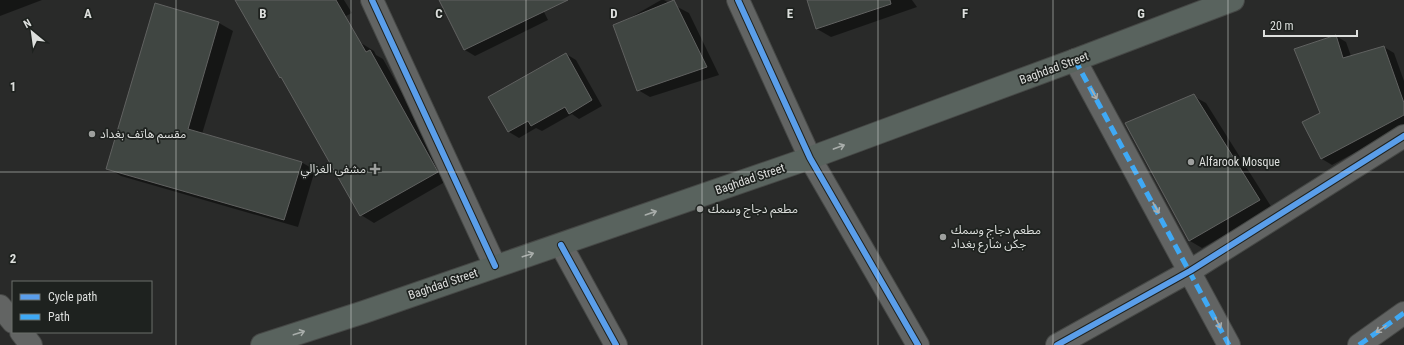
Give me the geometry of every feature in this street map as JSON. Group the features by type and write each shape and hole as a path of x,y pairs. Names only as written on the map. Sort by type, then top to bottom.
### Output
{"main road":[{"name":"Baghdad Street","path":"262,345 561,245 810,158 1234,0"}],"street":[{"path":"372,0 495,266"},
{"path":"738,0 810,158 918,345"},
{"path":"1075,60 1229,345"},
{"path":"1057,345 1190,271 1404,136"},
{"path":"561,245 616,345"},
{"path":"0,306 12,321"},
{"path":"1359,345 1404,313"},
{"path":"22,333 31,345"}],"building":[{"path":"235,0 336,0 366,52 370,50 438,172 360,216 281,77 280,78"},
{"path":"439,0 568,0 464,50"},
{"path":"674,0 707,67 637,91 613,25"},
{"path":"807,0 890,0 891,4 816,29"},
{"path":"155,3 219,22 188,129 302,162 284,220 106,169"},
{"path":"1336,35 1343,58 1384,46 1404,103 1404,115 1321,159 1302,122 1320,113 1294,49"},
{"path":"566,53 592,100 569,114 565,107 531,126 528,121 508,132 488,97"},
{"name":"Alfarook Mosque","path":"1194,94 1260,200 1189,241 1125,123"}],"marked path":[{"path":"1075,60 1229,345"},
{"path":"1359,345 1404,313"}],"cycle path":[{"path":"372,0 495,266"},
{"path":"738,0 810,158 918,345"},
{"path":"1057,345 1190,271 1404,136"},
{"path":"561,245 616,345"}],"place":[{"name":"مقسم هاتف بغداد","path":"92,134"},
{"name":"Alfarook Mosque","path":"1191,162"},
{"name":"مشفى الغزالي","path":"375,169"},
{"name":"مطعم دجاج وسمك","path":"700,209"},
{"name":"مطعم دجاج وسمك جكن شارع بغداد","path":"943,237"}]}
